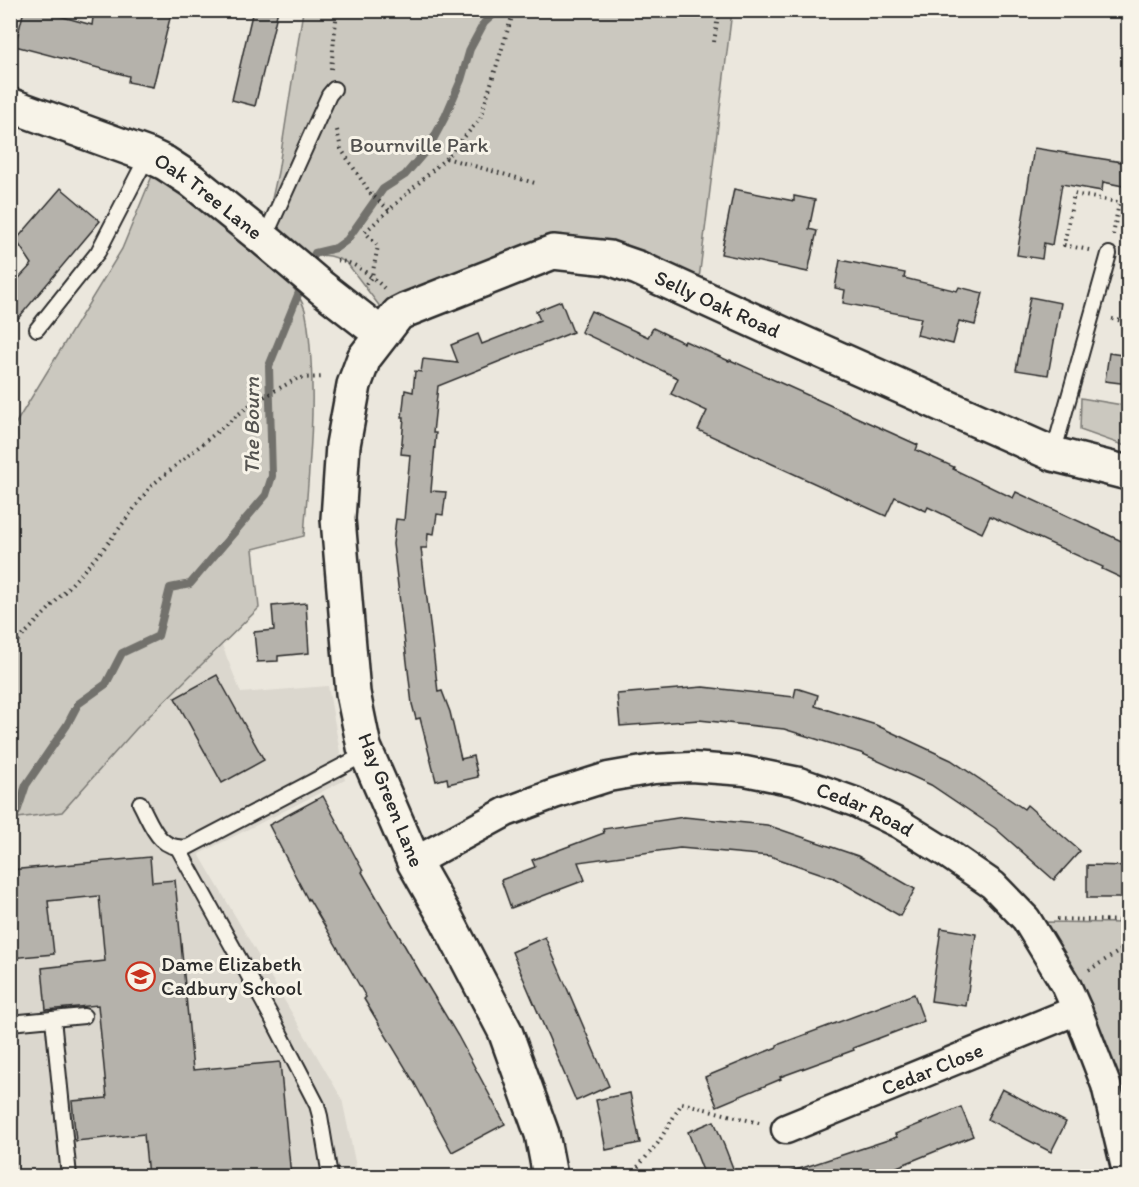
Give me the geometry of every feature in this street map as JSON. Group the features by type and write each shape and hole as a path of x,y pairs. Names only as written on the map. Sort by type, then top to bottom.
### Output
{"street":[{"name":"Oak Tree Lane","path":"10,105 165,163 191,180 381,334"},
{"name":"Selly Oak Road","path":"381,334 398,314 406,310 553,252 609,258 638,268 1053,454 1128,473"},
{"name":"Hay Green Lane","path":"381,334 364,358 354,385 344,445 338,519 353,693 364,747 414,862 505,1031 542,1134 550,1176"},
{"name":"Cedar Road","path":"414,862 506,812 608,777 654,769 691,767 745,771 799,782 855,802 900,824 945,852 993,885 1026,919 1071,997 1106,1084 1128,1176"},
{"name":"Cedar Close","path":"786,1129 1071,997"}],"lane":[{"path":"264,239 331,92"},
{"path":"37,330 98,252 148,155"},
{"path":"1053,454 1110,254"},
{"path":"140,803 159,838 169,846 188,847 367,753"},
{"path":"178,848 272,1018 317,1105 330,1176"},
{"path":"10,1023 84,1016"},
{"path":"53,1019 69,1176"}],"path":[{"path":"337,10 331,92 341,149 371,194 389,210 446,158 480,119 514,10"},
{"path":"714,42 719,10"},
{"path":"446,158 536,183"},
{"path":"1064,245 1074,194 1128,204"},
{"path":"1110,254 1119,203"},
{"path":"10,649 106,546 151,486 251,404 298,378 322,376"},
{"path":"1026,919 1128,921"},
{"path":"1071,997 1128,946"},
{"path":"630,1176 658,1143 682,1103 786,1129"}],"shaded area":[{"name":"Dame Elizabeth Cadbury School","path":"222,645 241,693 328,686 345,780 199,854 342,1099 358,1176 11,1176 10,819 62,812 136,729"}],"green space":[{"name":"Bournville Park","path":"303,11 732,11 699,279 610,245 580,238 549,239 381,308 347,263 336,258 320,256 304,263 277,225 268,217 278,172"},
{"path":"152,176 187,197 292,286 303,304 309,336 312,383 311,448 304,536 253,549 259,608 136,729 62,812 11,819 11,431 122,249"},
{"path":"1081,398 1128,406 1128,447 1080,430"},
{"path":"1042,922 1128,923 1128,1066 1115,1077"}],"building":[{"path":"24,10 38,10 92,25 94,10 172,10 153,87 128,82 129,76 15,46"},
{"path":"253,10 278,10 255,106 232,100"},
{"path":"1034,148 1128,163 1128,187 1103,182 1102,191 1062,184 1052,245 1044,243 1042,259 1017,255"},
{"path":"61,188 100,221 10,328 10,288 32,264 16,240"},
{"path":"734,189 794,201 794,196 815,200 809,229 817,231 808,272 721,254"},
{"path":"840,260 905,273 904,278 957,291 959,287 983,293 975,325 959,321 953,344 917,335 921,318 843,303 845,290 835,288"},
{"path":"1030,297 1061,303 1048,375 1016,370"},
{"path":"561,301 573,332 438,386 433,433 436,433 431,491 446,492 443,515 437,514 434,534 428,533 427,548 421,548 438,692 442,691 450,712 461,759 473,756 478,777 448,784 447,778 436,781 420,718 416,719 412,704 393,544 396,519 404,520 410,455 401,454 405,390 413,392 415,371 421,372 423,359 458,363 451,345 478,334 482,344 510,333 540,320 536,311"},
{"path":"591,311 648,337 653,328 684,343 685,341 730,360 918,445 916,450 1013,498 1016,492 1128,544 1128,581 1102,569 1103,567 990,516 982,533 928,507 926,511 895,497 886,516 698,430 707,411 671,394 678,378 581,332"},
{"path":"1109,353 1128,356 1128,384 1105,381"},
{"path":"306,603 309,653 278,656 278,661 257,662 254,632 274,630 272,606"},
{"path":"217,675 264,760 222,783 175,698"},
{"path":"703,687 794,697 796,688 818,695 815,706 876,725 951,760 1024,809 1027,805 1080,851 1054,880 995,828 931,785 861,753 784,729 699,720 620,726 617,694"},
{"path":"323,796 362,872 458,1036 505,1124 452,1152 414,1082 364,999 366,997 308,900 269,825"},
{"path":"684,817 767,825 858,856 915,889 900,916 834,878 770,856 680,848 578,862 585,880 511,908 501,880 535,867 532,860 604,833 603,829"},
{"path":"150,857 152,882 175,880 193,1070 280,1062 291,1176 148,1176 144,1134 76,1141 72,1101 107,1098 98,1005 46,1010 42,968 105,961 99,896 48,901 54,954 10,958 10,870"},
{"path":"1087,865 1128,866 1128,898 1087,898"},
{"path":"941,928 976,934 966,1006 931,1001"},
{"path":"545,937 609,1086 576,1101 512,952"},
{"path":"914,994 924,1021 780,1077 781,1079 717,1106 705,1077 777,1047 777,1045"},
{"path":"1002,1089 1066,1122 1051,1152 987,1119"},
{"path":"630,1093 640,1143 606,1150 596,1100"},
{"path":"961,1107 973,1136 897,1167 898,1170 878,1176 791,1176 790,1172 897,1137 895,1134"},
{"path":"714,1121 736,1176 705,1176 688,1132"}],"waterway":[{"name":"The Bourn","path":"309,268 315,253 336,248 347,240 383,189 405,175 429,147 461,80 470,49 484,23 498,10"},
{"name":"The Bourn","path":"10,814 17,812 26,785 67,725 78,704 106,684 122,653 158,636 170,588 190,584 266,495 272,476 269,366 304,280"}],"place":[{"name":"Dame Elizabeth Cadbury School","path":"140,976"}]}
